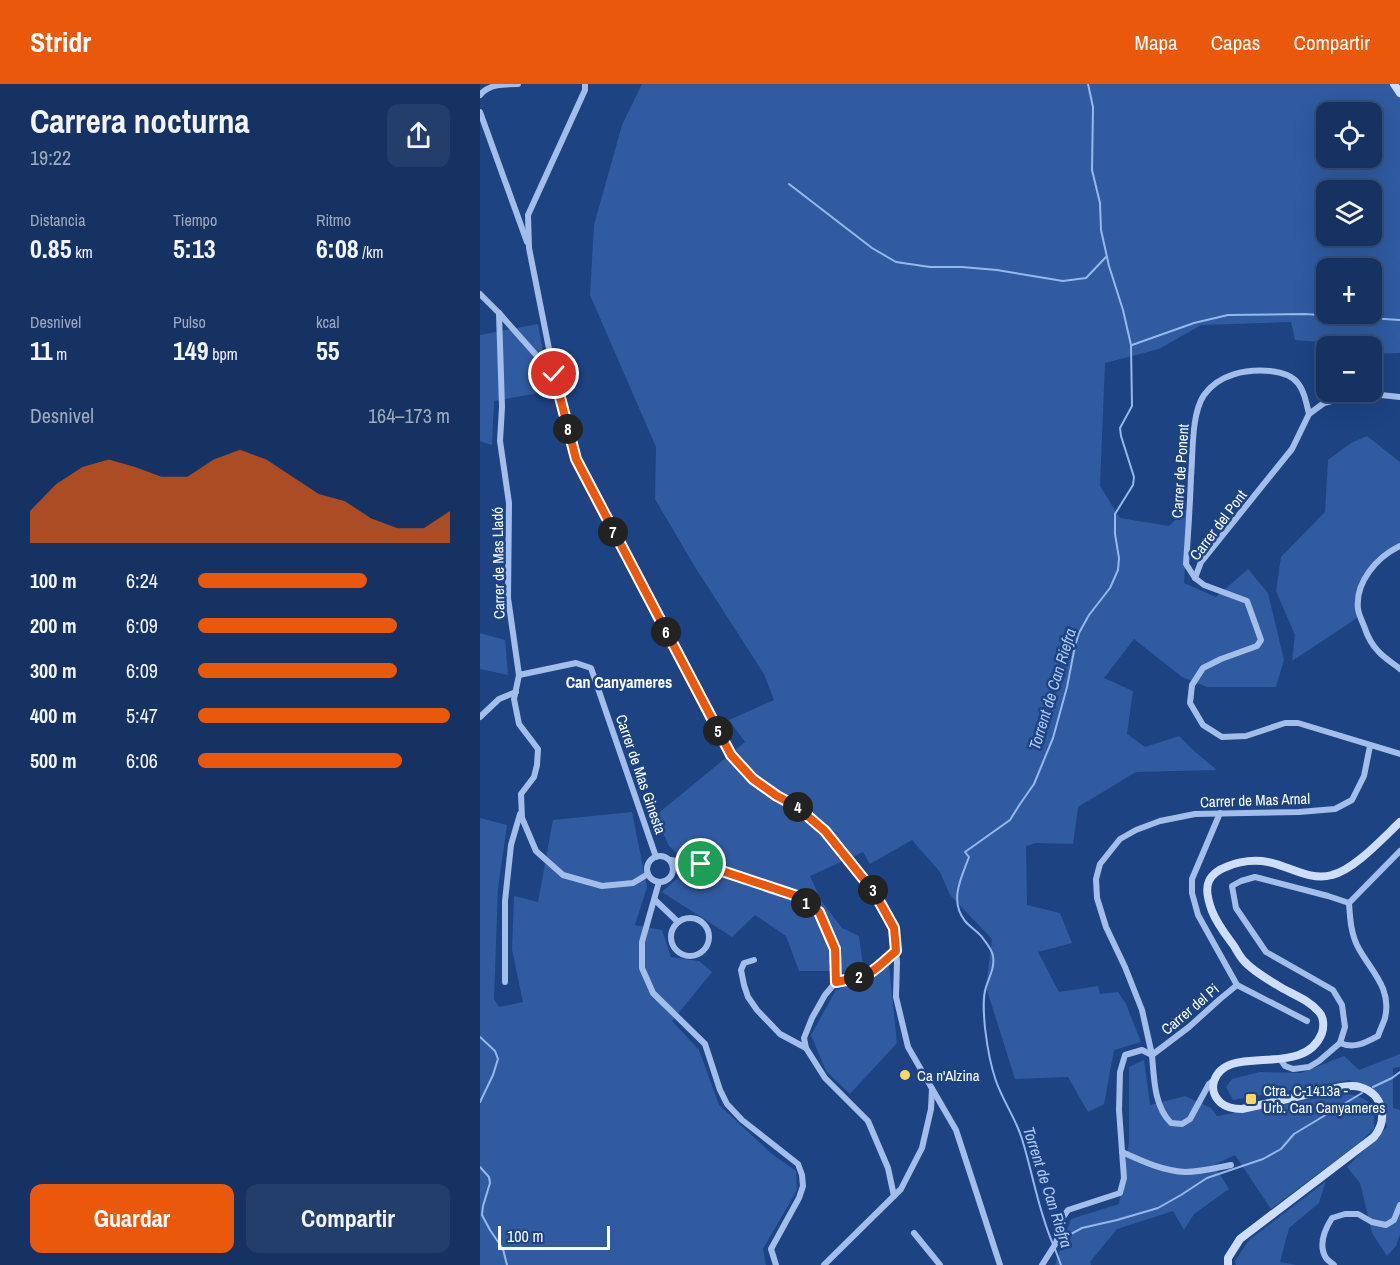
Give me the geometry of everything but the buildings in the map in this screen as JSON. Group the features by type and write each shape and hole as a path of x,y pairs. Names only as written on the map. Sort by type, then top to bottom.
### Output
{"main road":[{"path":"1394,84 1400,93"},
{"path":"1228,1265 1228,1258 1240,1239 1374,1137 1379,1131 1383,1113 1376,1097 1360,1087 1351,1086 1242,1109 1233,1109 1217,1099 1213,1081 1224,1068 1232,1064 1280,1059 1307,1051 1322,1031 1323,1022 1322,1014 1308,1002 1277,985 1244,962 1215,919 1208,900 1208,881 1219,869 1238,862 1263,861 1312,876 1332,876 1349,868 1400,822"}],"street":[{"path":"480,95 484,90 496,84 518,84"},
{"path":"529,248 528,215 585,90 585,84"},
{"path":"480,112 529,248 554,374 576,459 731,755 753,779 796,806 825,831 874,892 894,928 896,997 908,1047 956,1130 1000,1265"},
{"path":"480,294 554,374"},
{"name":"Carrer de Mas Lladó","path":"499,313 502,407 500,441 509,503 508,598 519,675 514,699 519,724 538,748 534,777 521,794 522,807"},
{"name":"Carrer de Ponent","path":"1195,578 1186,564 1195,422 1203,397 1212,386 1232,374 1255,370 1280,372 1294,379 1304,391 1309,414"},
{"path":"1309,414 1324,403 1362,393 1400,397"},
{"name":"Carrer del Pont","path":"1309,414 1292,449 1201,562 1195,578 1204,585 1247,601 1261,640 1257,646 1203,668 1192,685 1190,703 1203,724 1222,737 1246,736 1285,723 1298,723 1400,754"},
{"path":"1400,546 1390,550 1375,564 1362,582 1358,597 1358,610 1366,633 1378,651 1400,669"},
{"name":"Carrer de Mas Ginesta","path":"519,675 576,663 591,668 656,857"},
{"path":"480,717 499,699 516,692"},
{"name":"Carrer de Mas Arnal","path":"1199,1100 1190,1119 1182,1124 1171,1123 1163,1114 1155,1088 1152,1055 1142,1010 1106,927 1097,898 1096,879 1100,864 1119,839 1160,821 1195,814 1335,809 1352,800 1364,776 1371,746"},
{"path":"522,807 522,818 536,851 564,874 602,886 633,883 648,874"},
{"path":"505,982 506,902 511,845 522,807"},
{"path":"1220,813 1192,879 1192,893 1198,915 1237,985"},
{"path":"1348,903 1400,851"},
{"path":"670,860 673,868 668,879 655,881 648,874 649,862 656,857 663,856 670,860 701,864 797,896 819,912 835,949 836,982"},
{"path":"1280,1059 1285,1066 1293,1068 1309,1066 1319,1061 1340,1043 1345,1027 1342,1005 1333,990 1266,952 1236,908 1232,886 1255,877 1348,903"},
{"path":"659,882 642,942 642,968 653,993 705,1044 727,1104 741,1120 798,1164 802,1175 803,1186 799,1198 771,1249 776,1265"},
{"path":"654,900 678,922"},
{"path":"1340,1043 1346,1046 1358,1046 1378,1036 1385,1017 1386,994 1358,947 1350,925 1348,903"},
{"path":"694,918 705,925 709,936 703,951 690,956 674,948 671,934 678,922 694,918"},
{"path":"894,1196 888,1168 868,1122 825,1078 806,1047 804,1038 825,995 836,982 866,976 896,951"},
{"path":"754,960 744,963 741,970 748,997 780,1034 806,1047"},
{"name":"Carrer del Pi","path":"1152,1055 1189,1027 1237,985 1307,1021"},
{"path":"1042,1265 1056,1243 1063,1217 1068,1210 1119,1193 1124,1179 1119,1110 1120,1072 1125,1055 1142,1050 1152,1055"},
{"path":"1199,1100 1213,1081"},
{"path":"824,1265 900,1190 922,1148 931,1109 932,1089"},
{"path":"1199,1100 1217,1099"},
{"path":"1122,1152 1158,1167 1184,1172 1232,1165"},
{"path":"1334,1265 1326,1258 1322,1245 1325,1229 1332,1218 1345,1214 1358,1214 1372,1222 1386,1225 1394,1220 1400,1205"},
{"path":"914,1233 940,1265"}],"shaded area":[{"path":"642,84 1400,84 1400,353 1382,354 1382,336 1316,336 1316,342 1295,340 1291,322 1201,325 1159,349 1105,363 1100,486 1120,518 1169,526 1189,507 1184,583 1216,597 1248,569 1268,593 1284,660 1276,687 1207,687 1182,677 1134,639 1104,678 1133,691 1127,734 1145,747 1179,736 1217,770 1136,772 1078,807 1073,844 1036,843 1026,846 1027,905 1060,913 1072,943 1038,952 1059,992 1098,986 1100,994 1118,992 1126,1004 1141,1042 1114,1050 1104,1104 1088,1112 1068,1077 1015,1079 986,987 992,939 950,895 940,872 912,840 870,864 863,852 810,876 822,902 842,928 859,936 865,981 872,979 889,965 897,1043 850,1094 826,1071 811,1035 836,990 844,987 843,971 799,971 786,936 755,915 732,937 662,892 691,866 669,846 655,816 745,742 729,720 774,700 764,674 695,567 655,499 656,447 590,295 594,225 622,125"},
{"path":"538,324 550,391 494,401 492,445 480,441 480,335"},
{"path":"1367,436 1400,462 1400,546 1391,550 1362,582 1357,618 1292,661 1295,635 1276,591 1281,557 1325,512 1328,460 1351,443"},
{"path":"480,633 505,640 508,675 480,669"},
{"path":"632,812 647,887 635,925 662,930 671,957 699,961 712,972 672,1021 699,1050 719,1105 772,1154 796,1171 797,1190 763,1249 766,1265 480,1265 480,818 507,825 498,888 494,999 499,1007 523,1002 512,950 514,896 538,902 553,820"},
{"path":"1400,1054 1400,1067 1393,1068 1393,1108 1400,1110 1400,1234 1396,1246 1387,1256 1372,1233 1360,1183 1347,1167 1387,1127 1380,1101 1350,1080 1233,1100 1226,1087 1232,1079 1260,1072 1301,1073 1344,1056 1359,1070"},
{"path":"1144,1060 1150,1105 1185,1096 1211,1108 1217,1116 1345,1093 1360,1097 1369,1103 1373,1112 1374,1129 1358,1144 1271,1209 1235,1155 1214,1165 1229,1189 1194,1214 1184,1230 1173,1211 1117,1229 1090,1262 1091,1265 1055,1265 1071,1219 1119,1204 1129,1142 1129,1067"},
{"path":"1326,1181 1319,1203 1289,1228 1280,1262 1296,1265 1236,1265 1235,1261 1249,1240"}],"waterway":[{"name":"Torrent de Can Riefra","path":"1053,1244 1022,1139 999,1088 989,1054 984,1002 993,964 992,953 982,937 965,921 960,913 957,897 969,857 965,852 1010,820 1034,784 1053,738 1079,633 1089,615 1110,588 1118,570 1115,514 1133,485 1134,477 1120,428 1132,406 1131,345 1101,230 1100,203 1092,170 1093,107 1088,84"},
{"path":"789,184 872,248 896,262 930,267 997,270 1063,281 1086,278 1106,257"},
{"path":"1132,345 1194,323 1228,315 1305,314 1400,320"},
{"path":"480,1037 495,1051 498,1059 480,1102"},
{"path":"1373,1087 1400,1072"},
{"path":"1058,1241 1082,1228 1158,1208 1207,1178 1263,1159 1281,1149 1294,1134 1362,1093"},
{"path":"480,1167 489,1177 490,1183 482,1215 503,1249 507,1265"},
{"name":"Torrent de Can Riefra","path":"1055,1249 1061,1265"}],"place":[{"name":"Ca n'Alzina","path":"905,1075"},
{"name":"Ctra. C-1413a - Urb. Can Canyameres","path":"1251,1099"}],"district":[{"name":"Can Canyameres","path":"619,682"}],"route":[{"path":"554,374 576,459 731,755 753,779 796,806 825,831 874,892 894,928 896,951 866,976 836,982 835,949 819,912 797,896 701,864"}]}
